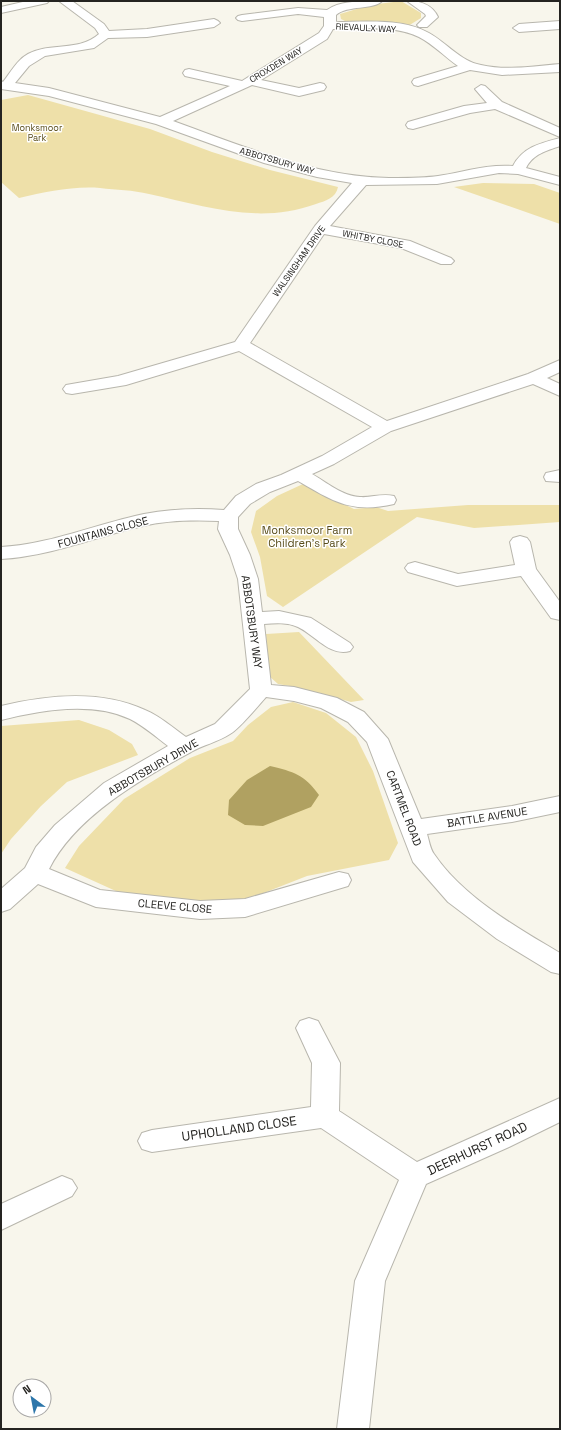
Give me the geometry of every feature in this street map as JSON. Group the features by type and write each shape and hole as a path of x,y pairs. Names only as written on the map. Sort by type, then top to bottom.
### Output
{"street":[{"path":"5,9 43,1"},
{"path":"65,1 100,26 105,35"},
{"name":"CROXDEN WAY","path":"161,121 247,83 322,36 337,8 362,2 376,1"},
{"path":"413,1 430,12 432,17 423,26"},
{"name":"RIEVAULX WAY","path":"242,18 298,12 330,20 422,34 470,66 486,70 503,71 560,68"},
{"path":"4,85 23,63 43,53 89,46 100,42 105,35 164,26 214,23"},
{"path":"519,28 560,25"},
{"path":"418,82 470,66"},
{"path":"189,73 299,92 320,87"},
{"name":"ABBOTSBURY WAY","path":"4,85 49,92 81,102 161,121 269,160 317,173 362,181 391,182 430,180 476,172 518,170 560,181"},
{"path":"481,89 497,105 560,133"},
{"path":"413,125 470,109 497,105"},
{"path":"518,170 523,158 534,150 560,142"},
{"name":"WALSINGHAM DRIVE","path":"240,345 320,229 342,202 362,181"},
{"name":"WHITBY CLOSE","path":"320,229 405,244 446,261"},
{"path":"72,389 120,381 240,345 385,427"},
{"path":"229,516 243,500 263,488 328,460 385,427 534,378 560,365"},
{"path":"534,378 560,392"},
{"path":"298,474 341,498 352,502 358,503 387,500"},
{"name":"FOUNTAINS CLOSE","path":"1,553 21,553 40,549 145,520 192,514 229,516"},
{"name":"ABBOTSBURY WAY","path":"229,516 228,529 240,555 248,579 261,690"},
{"path":"520,542 526,569 559,615"},
{"path":"414,568 458,580 526,569"},
{"path":"252,619 279,617 304,622 343,647"},
{"name":"ABBOTSBURY DRIVE","path":"1,903 35,873 45,853 64,831 112,788 184,746 223,729 261,690"},
{"name":"CARTMEL ROAD","path":"261,690 294,694 329,703 356,717 377,739 413,828 422,856 457,896 506,934 560,965"},
{"path":"1,713 14,709 70,703 106,705 138,715 184,746"},
{"name":"BATTLE AVENUE","path":"413,828 512,814 560,804"},
{"name":"CLEEVE CLOSE","path":"35,873 96,898 200,910 245,908 339,880"},
{"path":"310,1028 326,1063 325,1116 415,1176"},
{"name":"DEERHURST ROAD","path":"353,1429 370,1281 415,1176 500,1139 560,1109"},
{"name":"UPHOLLAND CLOSE","path":"152,1140 325,1116"},
{"path":"1,1218 62,1188"}],"green space":[{"path":"401,1 421,13 421,18 408,26 345,21 341,19 340,14 370,5"},
{"name":"Monksmoor Park","path":"28,95 150,129 212,152 270,170 338,187 337,191 333,196 323,202 294,210 273,213 252,213 211,208 143,193 100,188 69,189 19,198 1,182 1,100"},
{"path":"483,183 534,184 560,193 560,224 454,187"},
{"name":"Monksmoor Farm Children's Park","path":"303,484 354,509 376,507 388,511 468,505 560,505 560,522 474,528 417,517 283,607 267,596 260,557 251,532 256,511 277,496"},
{"path":"299,632 364,700 351,702 296,687 278,684 269,676 266,634"},
{"path":"293,702 326,713 356,737 373,771 398,843 389,860 307,876 251,898 194,904 118,892 65,868 79,846 124,799 190,758 233,741 248,725 271,707"},
{"path":"79,720 109,730 132,744 138,755 67,782 41,806 11,839 1,854 1,726"}],"shaded area":[{"path":"270,766 298,775 314,788 319,795 311,807 263,826 245,825 228,815 229,800 247,780"}]}
